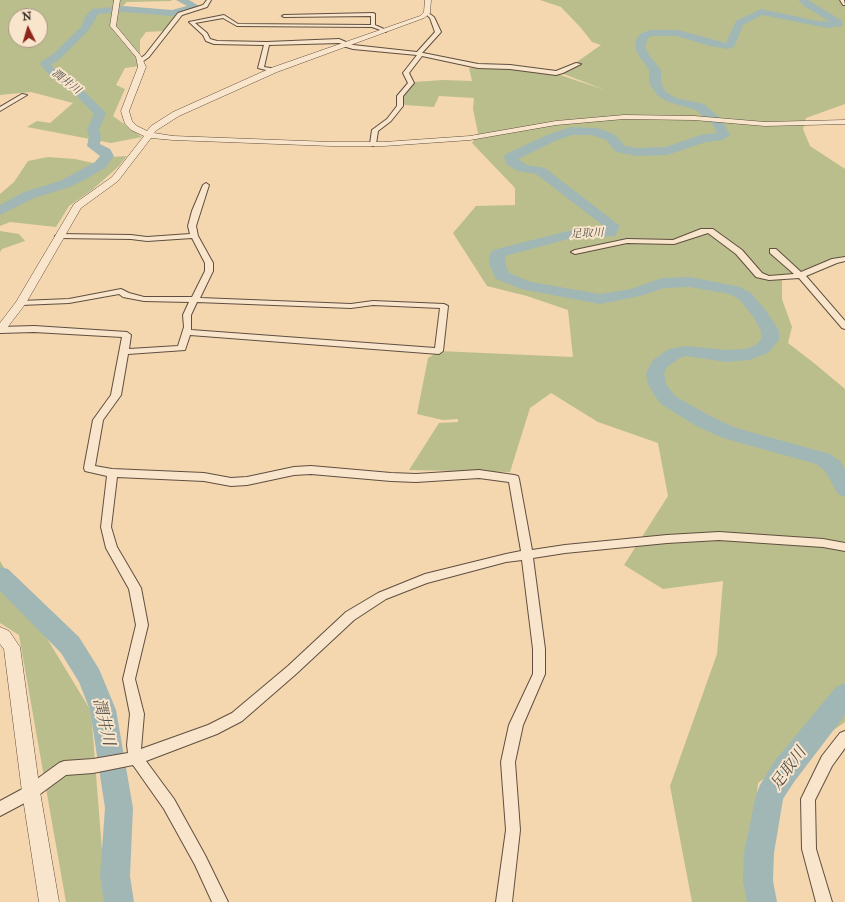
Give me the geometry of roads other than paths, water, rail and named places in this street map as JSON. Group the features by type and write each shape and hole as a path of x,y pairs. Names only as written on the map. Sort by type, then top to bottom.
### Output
{"street":[{"path":"209,0 205,6 180,14 182,22 205,34 210,42 267,44 339,41 353,47 420,54 478,66 510,67 556,73 578,64"},
{"path":"0,330 21,303 77,206 115,179 154,128 176,114 274,70 422,17 427,12 428,0"},
{"path":"842,0 845,4"},
{"path":"116,5 114,26 139,57 142,70 124,111 128,122 134,128 149,135 173,138 331,144 373,144 470,138 556,123 624,117 694,118 789,124 845,122"},
{"path":"373,144 375,130 389,120 400,106 400,96 411,83 406,74 438,32 432,17 427,12"},
{"path":"284,16 373,14 373,26"},
{"path":"140,61 182,22 224,16 237,25 373,26 384,31"},
{"path":"267,44 261,68 274,70"},
{"path":"0,109 24,95"},
{"path":"124,352 182,348 186,332 187,315 209,271 209,263 194,236 192,226 206,185"},
{"path":"574,252 627,241 674,242 704,231 710,231 739,252 759,275 769,278 800,275 835,261 845,259"},
{"path":"59,236 131,237 147,239 194,236"},
{"path":"773,251 824,299 845,326"},
{"path":"21,303 69,301 121,291 126,295 144,299 194,299 253,301 270,304 351,306 373,303 444,306 439,351 186,332"},
{"path":"0,330 34,329 127,335 116,395 98,420 89,468 112,473 204,477 231,482 247,481 294,471 311,470 397,477 479,474 514,479 527,555 539,649 539,674 516,726 508,762 513,830 504,902"},
{"path":"112,473 106,527 112,548 135,588 142,625 129,679 137,714 132,758 169,804 200,860 220,902"},
{"path":"0,809 31,792 64,768 93,766 132,758 212,730 237,718 292,670 350,616 382,596 425,579 506,558 565,549 667,538 720,536 823,543 844,546"},
{"path":"0,634 12,648 31,792 49,902"},
{"path":"824,902 809,849 808,799 827,761 845,737"}],"waterway":[{"name":"潤井川","path":"0,211 29,195 65,184 81,176 100,165 107,156 105,152 93,146 95,136 93,130 100,113 75,88 53,73 45,64 57,56 85,28 90,17 95,11 124,9 172,13 196,7 181,0"},
{"name":"足取川","path":"803,0 807,4 838,22 838,24 818,24 761,12 739,23 730,45 727,46 714,44 678,33 650,33 644,36 641,40 640,47 644,56 655,70 655,83 662,94 672,100 700,107 718,123 724,135 719,137 704,138 667,151 637,152 621,149 610,137 593,131 571,131 551,138 511,157 512,162 523,168 540,171 613,226 610,233 568,235 514,248 498,253 497,256 498,266 502,276 527,286 568,294 600,299 634,293 662,283 690,282 734,290 745,296 761,316 770,331 770,340 762,349 749,354 726,356 686,351 675,353 659,364 655,373 657,384 663,395 668,400 705,422 730,433 823,459 833,466 845,489"},
{"name":"潤井川","path":"0,576 70,645 90,677 103,710 119,808 115,876 119,902"},
{"name":"足取川","path":"762,902 758,881 759,853 770,795 784,772 845,695"}]}
